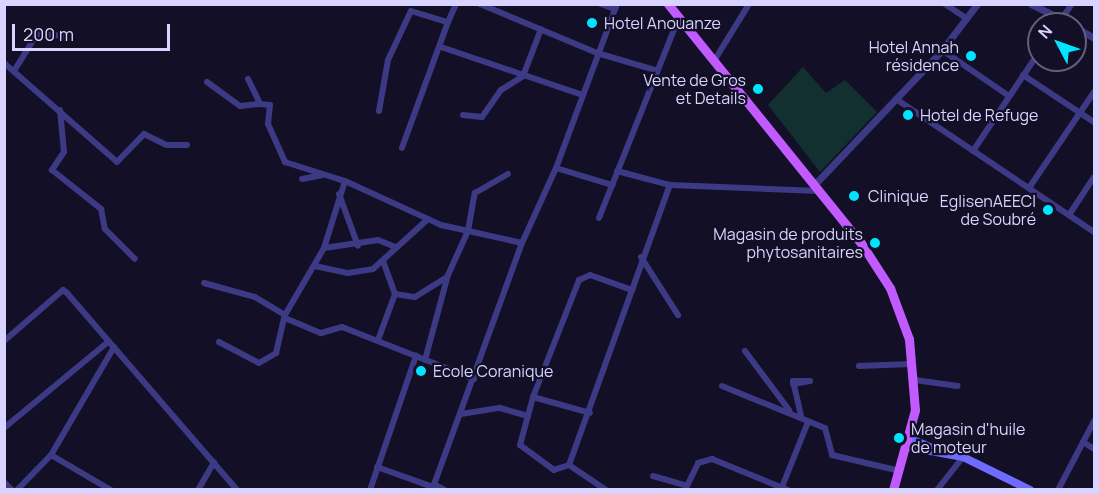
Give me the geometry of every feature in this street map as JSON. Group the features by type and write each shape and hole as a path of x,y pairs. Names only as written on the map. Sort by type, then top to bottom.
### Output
{"main road":[{"path":"668,4 817,188 890,288 913,364 915,380 910,443 893,489"},
{"path":"910,443 963,457 1030,489"}],"street":[{"path":"402,148 456,4"},
{"path":"480,4 597,53 655,70"},
{"path":"433,487 522,243 556,168 616,7 601,4"},
{"path":"714,60 749,4"},
{"path":"945,4 967,20"},
{"path":"617,171 670,185 817,188 942,50 977,4"},
{"path":"1031,4 1045,12"},
{"path":"379,111 388,60 412,8 448,22"},
{"path":"599,218 655,70 678,17"},
{"path":"463,115 482,117 501,90 525,73 541,28"},
{"path":"14,71 37,34 66,36"},
{"path":"441,47 525,73 583,95"},
{"path":"942,50 1009,96"},
{"path":"4,63 117,162 144,134 167,145 187,145"},
{"path":"972,151 1027,69"},
{"path":"1023,75 1095,122"},
{"path":"248,79 260,104"},
{"path":"207,82 240,106 270,105 268,124 285,162 345,181 428,219 522,243"},
{"path":"1029,188 1095,92"},
{"path":"896,99 1095,232"},
{"path":"60,110 64,152 52,170 76,194 101,208 109,235 135,259"},
{"path":"556,168 612,185"},
{"path":"425,360 448,275 468,231 475,193 508,174"},
{"path":"302,179 324,175"},
{"path":"1069,215 1095,177"},
{"path":"219,342 251,361 266,362 279,347 285,316 324,248 339,194 345,181"},
{"path":"632,290 590,275 579,280 533,397 521,447 554,470 569,465 590,413 632,290 641,258 670,185"},
{"path":"339,194 358,246"},
{"path":"315,266 351,273 383,261 395,247 428,219"},
{"path":"324,248 358,246 381,240 395,247"},
{"path":"641,258 678,315"},
{"path":"378,340 395,294 383,261"},
{"path":"395,294 415,297 435,289 448,275"},
{"path":"204,283 248,294 285,316 321,333 339,327 378,340 474,379"},
{"path":"4,341 63,290 237,489"},
{"path":"4,428 109,340"},
{"path":"17,489 51,455 114,347"},
{"path":"746,351 789,411"},
{"path":"369,489 416,356"},
{"path":"859,366 913,364"},
{"path":"915,380 958,386"},
{"path":"794,384 801,416"},
{"path":"722,386 789,411 826,429 832,455 901,472"},
{"path":"533,397 590,413"},
{"path":"461,414 500,408 528,416"},
{"path":"1058,489 1095,421"},
{"path":"653,476 686,488 693,469 707,458 785,488 808,422"},
{"path":"1083,442 1095,449"},
{"path":"51,455 111,489"},
{"path":"937,489 963,457"},
{"path":"198,489 214,462"},
{"path":"569,465 606,489"},
{"path":"377,467 445,489"},
{"path":"4,482 12,489"}],"green space":[{"path":"803,67 826,93 845,80 877,112 820,172 768,105"}],"place":[{"name":"Hotel Anouanze","path":"592,23"},
{"name":"Hotel Annah résidence","path":"971,56"},
{"name":"Vente de Gros et Details","path":"758,89"},
{"name":"Hotel de Refuge","path":"908,115"},
{"name":"Clinique","path":"854,196"},
{"name":"EglisenAEECI de Soubré","path":"1048,210"},
{"name":"Magasin de produits phytosanitaires","path":"875,243"},
{"name":"Ecole Coranique","path":"421,371"},
{"name":"Magasin d'huile de moteur","path":"899,438"}]}
